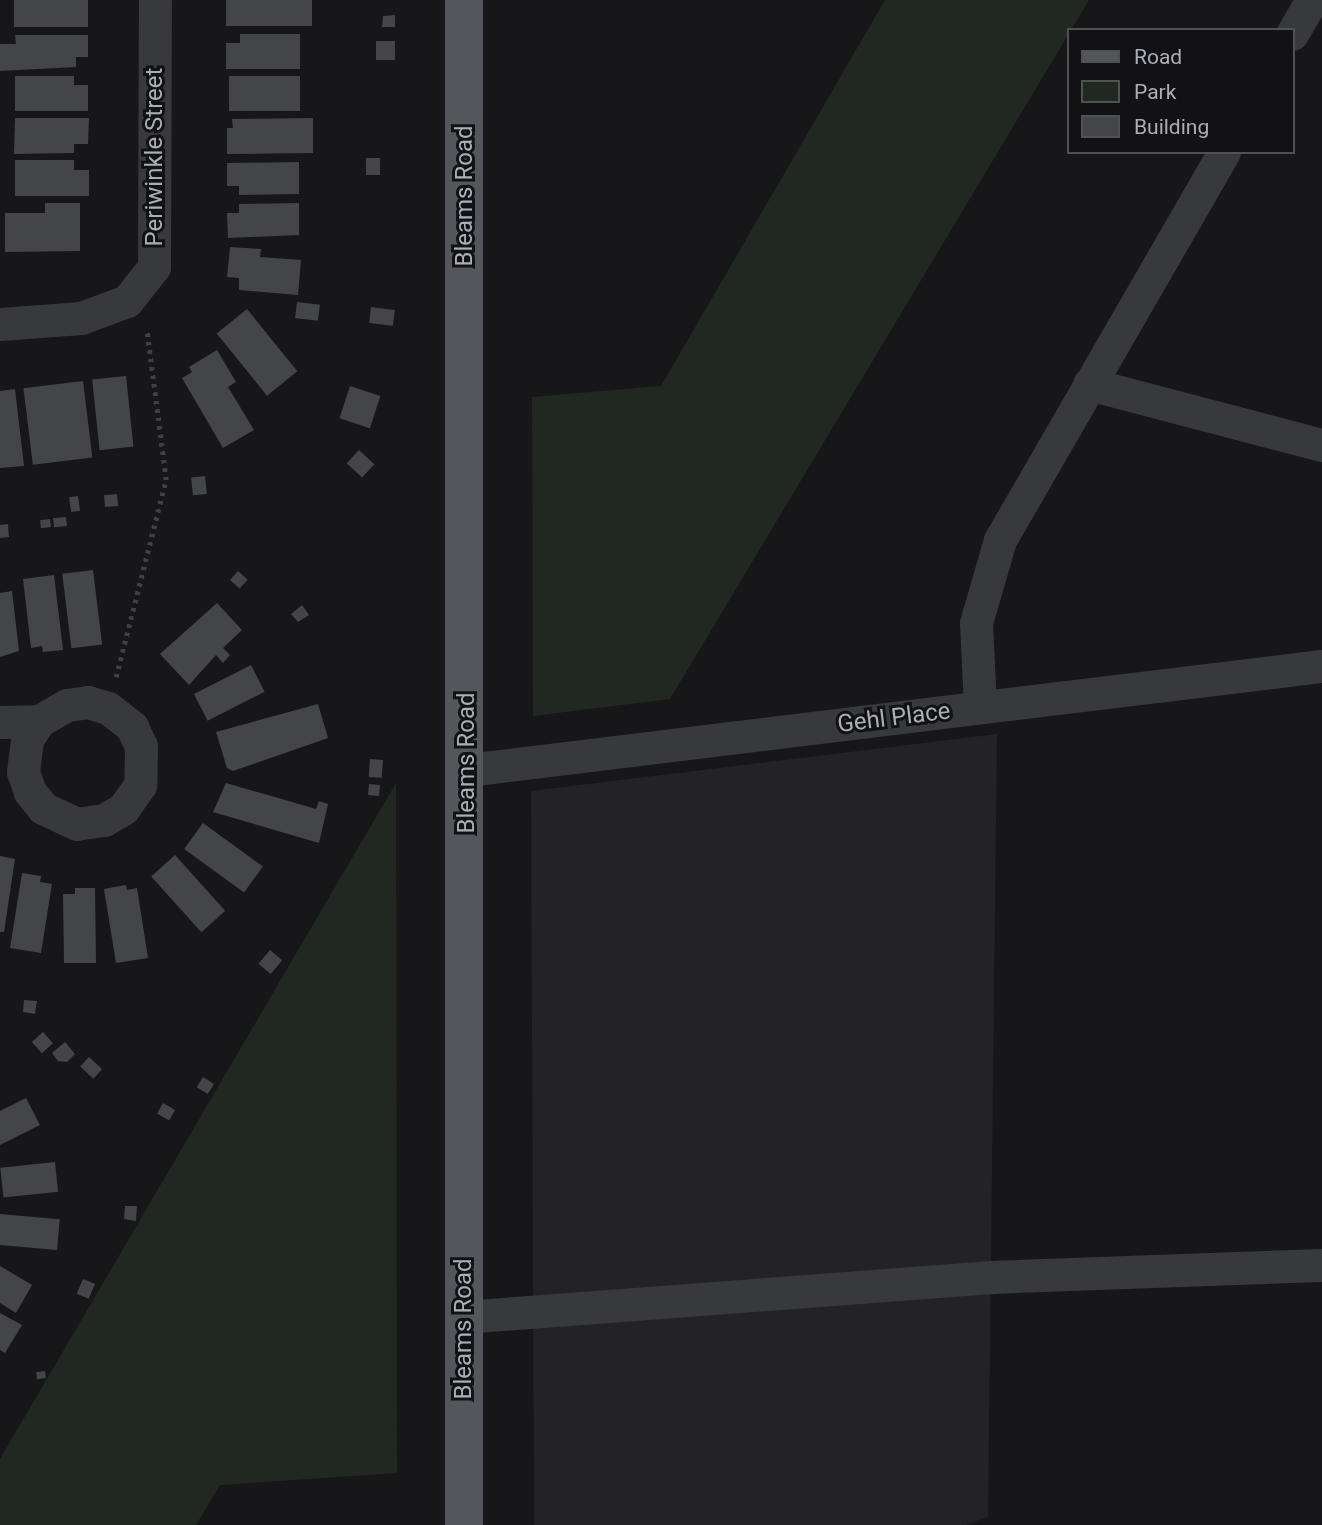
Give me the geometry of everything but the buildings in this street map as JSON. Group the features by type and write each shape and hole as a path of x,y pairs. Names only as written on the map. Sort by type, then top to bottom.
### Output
{"main road":[{"name":"Bleams Road","path":"464,0 467,770 464,1525"}],"street":[{"name":"Periwinkle Street","path":"0,324 80,318 127,301 154,267 155,0"},
{"path":"1294,31 1312,0"},
{"path":"980,707 974,652 989,567 1013,514 1222,154"},
{"path":"1088,384 1322,445"},
{"name":"Gehl Place","path":"467,770 1322,666"},
{"path":"88,702 108,708 132,727 143,764 140,785 123,809 104,820 77,824 57,818 30,792 23,759 27,739 39,722 67,705 88,702"},
{"path":"0,722 39,722"},
{"path":"463,1317 990,1277 1322,1265"}],"path":[{"path":"108,708 166,480 147,332"}],"shaded area":[{"path":"997,734 988,1517 966,1525 534,1525 531,791"}],"green space":[{"path":"885,0 1089,0 1072,28 1066,28 1066,38 670,699 533,716 532,397 661,386"},
{"path":"396,783 397,1473 220,1485 196,1525 0,1525 0,1459"}]}
